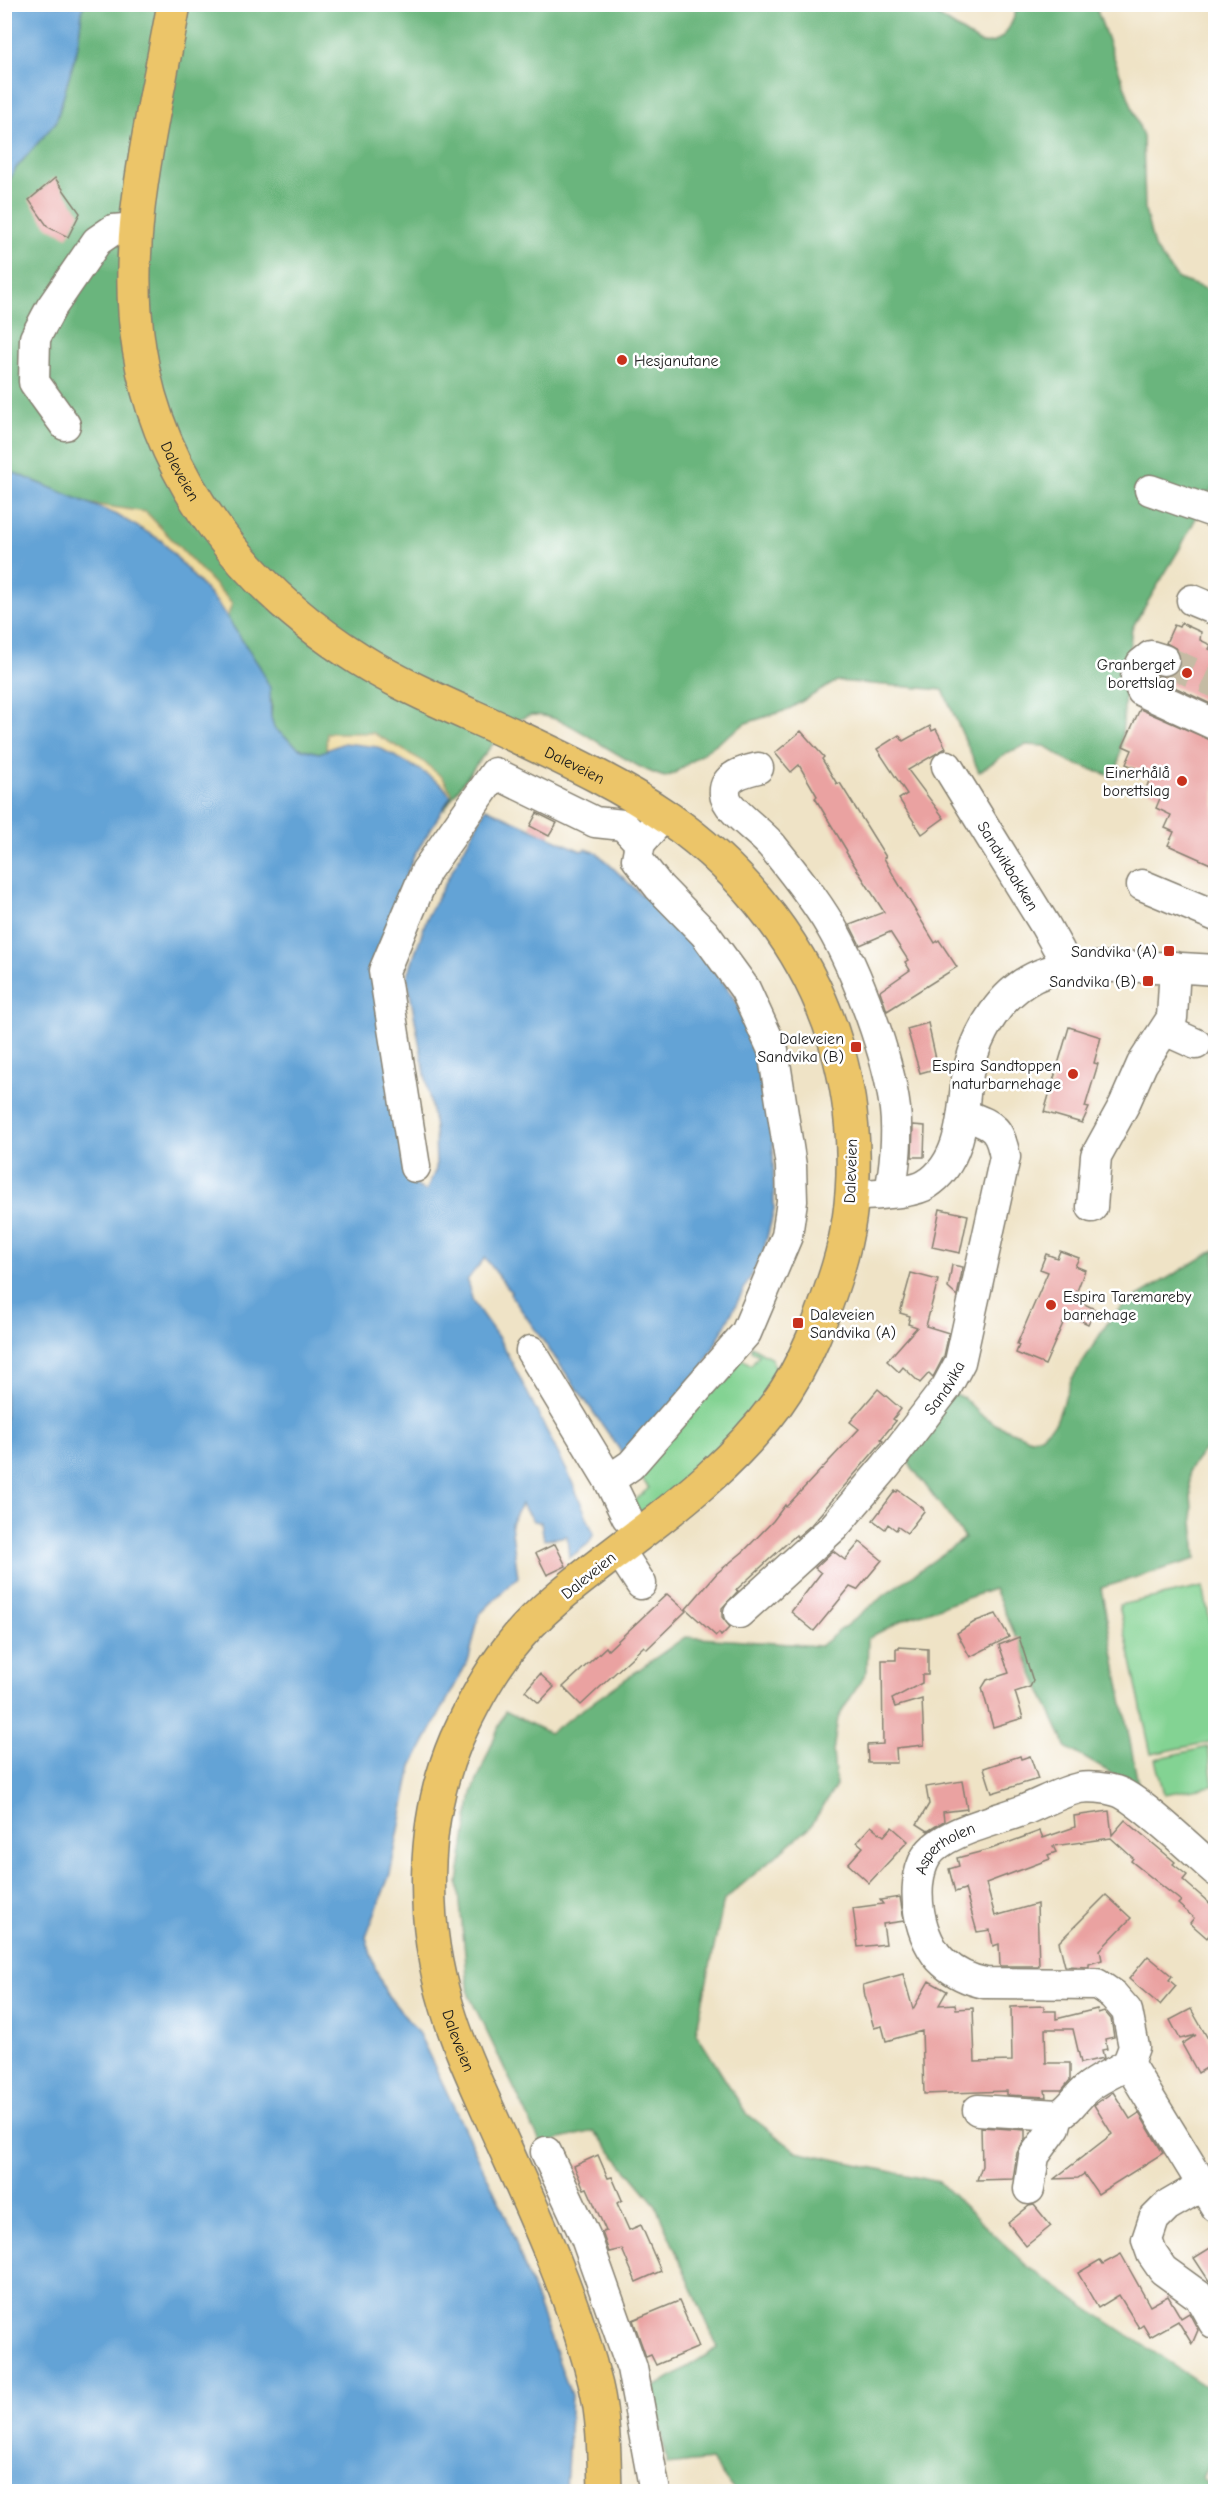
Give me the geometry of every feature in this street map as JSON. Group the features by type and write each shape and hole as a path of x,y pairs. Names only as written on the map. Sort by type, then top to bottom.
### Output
{"main road":[{"name":"Daleveien","path":"174,4 143,172 136,228 135,311 139,349 154,410 164,440 194,496 213,525 249,570 285,604 322,634 365,663 442,702 528,741 606,782 664,815 701,843 734,874 788,941 812,983 834,1038 844,1077 852,1150 851,1196 842,1254 825,1308 803,1362 778,1402 748,1439 714,1472 578,1581 538,1617 509,1648 485,1685 455,1743 436,1804 429,1858 433,1932 446,2007 576,2318 598,2393 604,2450 605,2492"}],"street":[{"path":"65,425 34,382 35,338 51,308 97,241 113,230 136,228"},
{"path":"1150,490 1215,513"},
{"path":"1164,660 1151,656 1141,664 1136,678 1142,691 1215,725"},
{"name":"Sandvikbakken","path":"947,766 1046,925 1059,950 1064,968"},
{"path":"758,768 734,776 727,784 725,793 729,804 766,837 796,876 829,924 849,962 881,1049 895,1110 893,1177 890,1191"},
{"path":"415,1167 384,972 426,871 432,862 495,773 596,822 623,825 640,843"},
{"path":"609,1480 631,1465 746,1333 787,1236 792,1201 791,1166 773,1050 745,989 705,934 659,887 637,859 640,843 664,815"},
{"path":"1142,885 1215,916"},
{"path":"1092,1208 1096,1156 1124,1105 1142,1064 1173,1018 1175,967"},
{"path":"851,1196 910,1191 927,1185 939,1174 957,1144 965,1092 977,1040 991,1014 1014,991 1039,975 1064,968 1215,969"},
{"path":"1166,1030 1196,1044"},
{"path":"963,1114 987,1124 1001,1136 1005,1157 980,1173 977,1200"},
{"name":"Sandvika","path":"739,1613 834,1527 886,1466 946,1388 960,1362 1005,1157"},
{"path":"531,1351 609,1480 627,1517"},
{"path":"619,1550 641,1584"},
{"name":"Asperholen","path":"1128,2063 1134,2047 1127,2011 1113,1995 1096,1984 985,1983 970,1980 943,1963 932,1949 918,1911 918,1882 926,1857 937,1846 967,1830 1081,1787 1118,1791 1152,1815 1215,1871"},
{"path":"978,2110 1058,2115 1101,2078 1128,2063 1209,2196 1167,2206 1154,2219 1147,2240 1152,2254 1163,2270 1199,2296 1214,2323"},
{"path":"1029,2189 1034,2156 1055,2127 1058,2115"},
{"path":"546,2152 586,2238 632,2368 656,2492"}],"green space":[{"path":"919,4 979,42 987,43 1000,39 1005,33 1013,20 1017,5 1095,5 1143,137 1145,210 1154,247 1178,279 1215,292 1215,488 1212,488 1179,550 1132,628 1117,778 1069,762 1045,746 1026,745 1007,753 979,772 943,690 837,681 787,710 746,723 673,774 665,777 633,763 561,721 533,715 522,718 510,727 484,755 444,810 451,796 326,752 319,753 299,748 274,728 271,717 272,703 260,667 218,604 161,540 114,514 5,471 5,189 16,168 56,122 77,50 83,5"},
{"path":"1215,1250 1215,1436 1189,1470 1196,1559 1101,1588 1139,1789 1067,1748 994,1589 905,1619 868,1638 867,1671 838,1718 833,1752 836,1786 810,1827 724,1900 696,2033 746,2113 796,2151 939,2182 1028,2267 1215,2393 1215,2451 1202,2478 1213,2491 735,2492 711,2460 667,2465 653,2388 718,2348 655,2204 594,2131 541,2144 469,1995 458,1883 472,1793 505,1711 549,1733 685,1637 820,1646 882,1597 965,1538 905,1458 951,1393 964,1398 980,1414 997,1425 1031,1439 1041,1436 1056,1422 1071,1380 1112,1316 1129,1301"},
{"path":"751,1346 770,1357 776,1369 775,1381 742,1430 644,1516 630,1504 649,1488 634,1469 741,1358 751,1365 759,1355 751,1351"},
{"path":"1203,1587 1215,1645 1215,1741 1151,1754 1119,1605"},
{"path":"1208,1747 1213,1786 1164,1794 1155,1759"}],"sand":[{"path":"90,504 146,512 232,603 227,618 218,604 161,540"},
{"path":"327,733 373,733 421,760 443,778 452,793 451,796 442,785 326,752"}],"water":[{"path":"5,4 83,5 77,50 56,122 16,168 5,189"},
{"path":"5,471 115,514 161,540 218,604 260,667 270,688 271,717 274,728 299,748 319,753 344,743 378,747 420,770 442,785 451,796 414,856 399,893 379,960 409,1176 418,1187 426,1191 436,1169 435,1128 407,977 428,915 486,808 581,851 586,849 597,853 683,934 721,979 737,1003 762,1073 773,1140 774,1210 763,1253 694,1385 625,1457 485,1258 467,1281 473,1302 498,1337 569,1475 594,1534 588,1544 569,1558 567,1536 544,1540 541,1522 533,1521 521,1504 511,1524 518,1577 479,1615 469,1659 412,1766 390,1874 366,1937 374,1965 386,1993 419,2034 506,2216 571,2395 566,2491 5,2492"}],"building":[{"path":"55,178 80,213 68,237 48,227 29,200"},
{"name":"Granberget borettslag","path":"1181,623 1201,632 1200,640 1211,645 1209,649 1215,652 1215,706 1155,678 1157,676 1168,677 1180,666 1181,657 1177,649 1166,643 1174,625 1179,627"},
{"name":"Einerhålå borettslag","path":"1140,709 1215,742 1215,866 1168,845 1174,832 1165,828 1171,815 1156,808 1161,796 1146,789 1151,775 1126,764 1132,750 1123,746"},
{"path":"930,726 932,731 936,729 946,748 908,770 944,818 922,834 899,799 907,794 877,749 899,735 903,741"},
{"path":"801,731 824,757 822,759 837,784 840,783 886,857 884,858 894,876 935,943 939,940 957,967 887,1011 880,991 910,970 905,962 908,960 890,932 860,945 850,925 884,912 846,852 799,765 791,772 775,753"},
{"path":"537,813 557,823 549,836 530,826"},
{"path":"928,1023 938,1068 920,1073 907,1029"},
{"path":"1069,1027 1101,1037 1094,1063 1098,1064 1085,1107 1089,1108 1082,1123 1044,1112"},
{"path":"913,1125 925,1126 924,1157 912,1157"},
{"path":"940,1209 968,1215 960,1253 932,1247"},
{"path":"1060,1251 1079,1258 1075,1266 1085,1270 1074,1299 1095,1309 1088,1324 1067,1314 1045,1365 1016,1353 1019,1345 1017,1344 1048,1272 1040,1269 1046,1254 1057,1258"},
{"path":"952,1265 963,1267 957,1296 948,1288"},
{"path":"911,1273 938,1280 926,1326 949,1333 944,1356 933,1377 929,1373 920,1383 903,1367 899,1372 887,1361 917,1327 908,1324 910,1316 900,1313"},
{"path":"878,1389 901,1409 893,1419 896,1421 881,1439 883,1441 811,1525 797,1537 796,1535 736,1590 738,1591 722,1608 722,1617 730,1627 721,1636 719,1633 716,1636 686,1609 717,1573 744,1551 859,1429 850,1422"},
{"path":"898,1490 924,1511 907,1533 898,1527 896,1530 888,1524 885,1529 873,1520"},
{"path":"860,1542 882,1560 857,1590 850,1587 814,1631 791,1612 821,1573 815,1568 833,1551 845,1560"},
{"path":"555,1544 566,1566 547,1575 536,1553"},
{"path":"667,1594 686,1611 647,1649 644,1646 581,1705 563,1687 606,1647 608,1650"},
{"path":"996,1614 1009,1637 970,1657 957,1633 976,1621"},
{"path":"1019,1637 1033,1681 1030,1687 1015,1692 1023,1718 993,1727 982,1688 987,1680 1009,1673 999,1645"},
{"path":"899,1647 928,1649 928,1675 922,1675 922,1683 892,1699 895,1707 922,1699 924,1745 896,1748 897,1763 868,1763 867,1745 883,1744 882,1660 896,1660 896,1649"},
{"path":"540,1674 554,1687 539,1703 525,1691"},
{"path":"1020,1756 1021,1759 1030,1756 1038,1779 992,1793 984,1768"},
{"path":"962,1781 967,1809 943,1812 944,1821 928,1831 917,1824 929,1804 926,1787"},
{"path":"1109,1811 1112,1835 1125,1820 1187,1875 1183,1880 1215,1908 1215,1927 1207,1938 1190,1923 1194,1918 1178,1904 1181,1901 1131,1861 1133,1858 1111,1838 1053,1846 1056,1852 1048,1855 1050,1859 986,1883 995,1916 1037,1904 1039,1966 1000,1966 999,1944 993,1946 990,1930 977,1932 965,1889 955,1892 949,1869 959,1866 957,1858 991,1849 1040,1831 1043,1838 1075,1827 1074,1816"},
{"path":"871,1826 884,1836 892,1827 908,1841 869,1883 848,1864 863,1847 857,1842"},
{"path":"1106,1895 1131,1918 1100,1950 1102,1960 1089,1964 1089,1967 1065,1966 1059,1942"},
{"path":"900,1897 904,1921 883,1924 886,1944 858,1947 853,1908 883,1904 880,1900"},
{"path":"1148,1956 1172,1976 1169,1980 1176,1986 1160,2005 1129,1979"},
{"path":"903,1974 913,2009 929,1981 947,1991 939,2005 955,2004 956,2009 973,2008 975,2062 1012,2061 1011,2007 1044,2006 1044,2011 1056,2011 1056,2019 1097,2009 1098,2013 1104,2011 1111,2019 1114,2037 1105,2039 1107,2049 1102,2050 1104,2058 1081,2063 1073,2029 1045,2029 1046,2063 1070,2063 1070,2080 1062,2090 1045,2090 1046,2097 1007,2095 1007,2091 924,2094 922,2031 886,2041 882,2026 874,2028 863,1985"},
{"path":"1191,2009 1215,2051 1215,2063 1198,2073 1182,2044 1196,2035 1180,2039 1170,2020"},
{"path":"1113,2092 1130,2119 1139,2113 1163,2153 1098,2194 1084,2174 1078,2178 1054,2179 1112,2134 1094,2105"},
{"path":"981,2127 1025,2130 1025,2139 1017,2153 1013,2179 977,2180 982,2166"},
{"path":"598,2155 608,2178 612,2177 622,2200 617,2203 629,2230 641,2225 661,2271 636,2282 622,2249 609,2252 602,2232 606,2231 587,2188 584,2189 574,2166"},
{"path":"1034,2205 1051,2226 1026,2246 1008,2223 1029,2206"},
{"path":"1215,2245 1215,2290 1194,2258"},
{"path":"1121,2254 1150,2306 1168,2296 1181,2318 1189,2313 1198,2330 1192,2344 1178,2321 1150,2337 1143,2325 1139,2328 1119,2295 1098,2308 1078,2273 1100,2260 1103,2264"},
{"path":"679,2301 699,2347 656,2365 651,2355 646,2357 633,2320"}],"tunnel":[{"path":"1164,660 1216,683"}],"place":[{"name":"Hesjanutane","path":"622,360"},
{"name":"Granberget borettslag","path":"1187,673"},
{"name":"Einerhålå borettslag","path":"1182,781"},
{"name":"Sandvika (A)","path":"1169,951"},
{"name":"Sandvika (B)","path":"1148,981"},
{"name":"Daleveien Sandvika (B)","path":"856,1047"},
{"name":"Espira Sandtoppen naturbarnehage","path":"1073,1074"},
{"name":"Espira Taremareby barnehage","path":"1051,1305"},
{"name":"Daleveien Sandvika (A)","path":"798,1323"}]}
